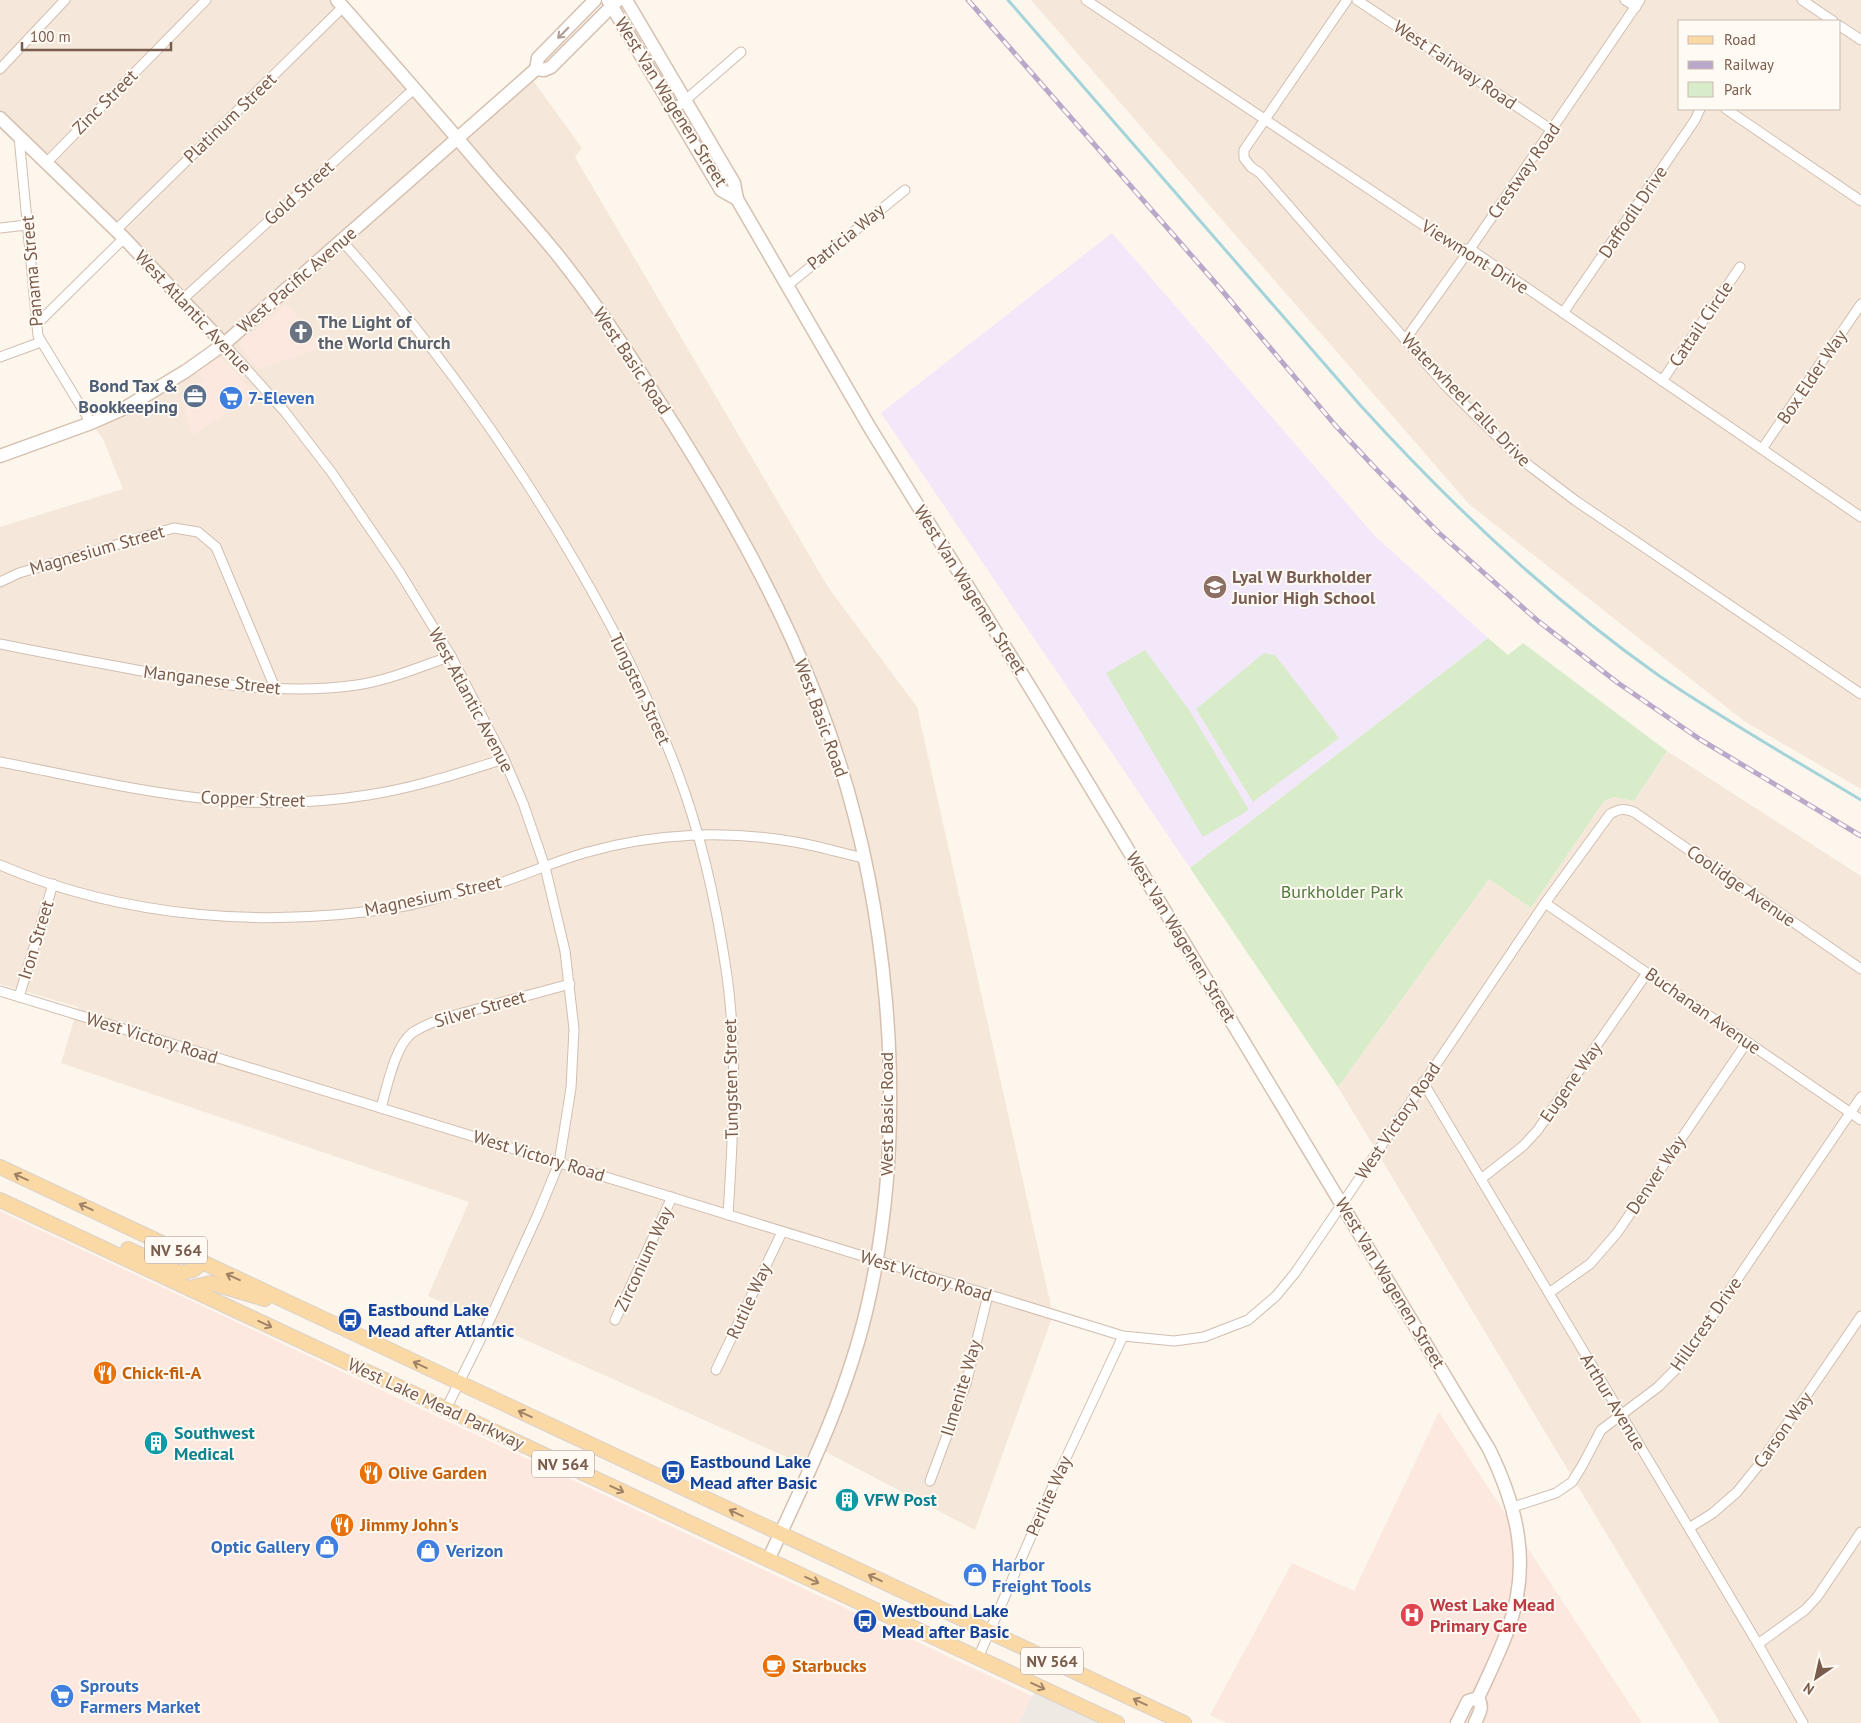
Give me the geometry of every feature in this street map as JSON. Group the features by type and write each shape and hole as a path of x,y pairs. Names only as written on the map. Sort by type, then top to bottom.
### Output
{"main road":[{"name":"West Lake Mead Parkway","path":"0,1167 1184,1723"},
{"name":"West Lake Mead Parkway","path":"0,1200 1117,1723"},
{"path":"100,1246 123,1247 180,1273 193,1270 203,1262"},
{"path":"189,1288 211,1283 309,1312"}],"street":[{"path":"0,69 65,0"},
{"name":"Zinc Street","path":"47,162 206,0"},
{"name":"West Pacific Avenue","path":"0,456 91,423 125,408 186,371 224,344 536,69 538,58 595,0"},
{"name":"West Van Wagenen Street","path":"626,0 734,183 737,199 873,432 1041,706 1489,1449 1502,1476 1513,1507 1518,1530 1520,1552 1517,1597 1508,1631 1478,1698 1468,1701 1457,1723"},
{"name":"Viewmont Drive","path":"1086,0 1459,249 1470,249 1861,516"},
{"name":"Waterwheel Falls Drive","path":"1347,0 1244,150 1244,158 1251,167 1260,173 1444,384 1512,451 1576,501 1861,694"},
{"name":"West Fairway Road","path":"1357,0 1552,130"},
{"path":"1625,0 1638,4"},
{"path":"1802,0 1832,20"},
{"name":"West Pacific Avenue","path":"536,69 544,70 551,67 613,2"},
{"name":"West Van Wagenen Street","path":"613,2 721,190 737,199"},
{"name":"West Basic Road","path":"340,4 415,88 560,258 632,358 702,470 744,543 783,618 820,706 850,800 874,910 884,981 890,1091 888,1174 869,1301 845,1388 819,1450 768,1560"},
{"name":"Platinum Street","path":"37,324 120,234 340,4"},
{"name":"Crestway Road","path":"1405,340 1470,249 1638,4"},
{"path":"1841,27 1861,40"},
{"path":"674,110 741,52"},
{"name":"Gold Street","path":"183,299 415,88"},
{"name":"Daffodil Drive","path":"1563,313 1695,120 1700,110"},
{"path":"1727,110 1861,201"},
{"name":"West Atlantic Avenue","path":"0,118 120,234 183,299 285,412 332,473 399,571 451,656 504,759 523,803 545,867 566,951 574,1028 571,1088 559,1163 486,1328 446,1409"},
{"name":"Panama Street","path":"19,135 38,336 91,423"},
{"name":"Patricia Way","path":"788,285 905,190"},
{"path":"0,228 27,225"},
{"name":"Tungsten Street","path":"342,241 375,276 460,385 531,488 590,586 644,688 678,772 698,835 715,909 725,968 733,1039 735,1111 728,1215"},
{"name":"Cattail Circle","path":"1662,381 1740,267"},
{"name":"Box Elder Way","path":"1762,449 1861,304"},
{"path":"0,357 41,342"},
{"name":"Magnesium Street","path":"0,582 19,574 174,528 198,532 216,547 276,690"},
{"name":"Manganese Street","path":"0,644 195,681 276,690 358,685 400,675 451,656"},
{"name":"Copper Street","path":"0,762 162,792 209,799 248,802 328,800 369,795 426,784 504,759"},
{"name":"West Victory Road","path":"0,991 1123,1336 1174,1341 1204,1337 1248,1320 1267,1305 1295,1274 1545,903 1610,814 1619,809"},
{"name":"Coolidge Avenue","path":"1619,809 1627,809 1634,812 1861,969"},
{"name":"Magnesium Street","path":"0,865 53,884 102,898 166,910 226,917 298,918 407,906 499,883 588,852 663,837 698,835 754,836 796,842 864,858"},
{"name":"Iron Street","path":"18,997 53,884"},
{"name":"Buchanan Avenue","path":"1545,903 1861,1120"},
{"name":"Eugene Way","path":"1481,1179 1523,1146 1536,1132 1647,973"},
{"name":"Silver Street","path":"381,1108 396,1058 405,1040 426,1024 570,984"},
{"name":"Denver Way","path":"1549,1293 1590,1264 1617,1234 1747,1042"},
{"name":"Arthur Avenue","path":"1423,1082 1758,1644 1803,1723"},
{"name":"Hillcrest Drive","path":"1513,1507 1556,1493 1572,1482 1601,1430 1658,1387 1687,1356 1861,1097"},
{"name":"Zirconium Way","path":"615,1320 672,1197"},
{"name":"Rutile Way","path":"716,1370 782,1232"},
{"name":"Ilmenite Way","path":"930,1481 966,1384 988,1295"},
{"name":"Carson Way","path":"1689,1528 1713,1513 1737,1492 1758,1466 1861,1316"},
{"name":"Perlite Way","path":"978,1658 1052,1488 1123,1336"},
{"path":"1758,1644 1805,1610 1861,1532"},
{"name":"West Van Wagenen Street","path":"1475,1723 1482,1709 1482,1704 1478,1698"}],"shaded area":[{"path":"0,0 335,0 457,138 529,75 582,148 575,157 828,587 917,707 1053,1315 975,1530 820,1449 811,1468 428,1296 469,1202 61,1063 78,1007 0,984 0,527 123,489 103,439 91,423 224,344 0,118"},
{"path":"1031,0 1861,0 1861,789 1744,721 1469,504"},
{"name":"Lyal W Burkholder Junior High School","path":"1112,233 1375,536 1488,638 1190,868 881,413"},
{"path":"286,304 323,347 259,369 240,347 241,340 243,336 251,334"},
{"path":"216,357 224,360 255,394 193,435 180,397 205,380 197,371"},
{"path":"1667,751 1861,876 1861,1723 1720,1723 1338,1087 1489,879 1531,908 1604,801 1614,797 1634,801"},
{"path":"0,1211 1032,1696 1019,1723 0,1723"},
{"path":"1439,1412 1642,1723 1227,1723 1210,1715 1292,1563 1354,1591"},
{"path":"1037,1686 1110,1723 1019,1723"}],"green space":[{"name":"Burkholder Park","path":"1488,638 1508,655 1523,643 1667,751 1634,801 1614,797 1604,801 1531,908 1489,879 1338,1087 1190,868"},
{"path":"1145,650 1189,710 1249,810 1203,837 1106,673"},
{"path":"1264,653 1275,655 1339,738 1253,802 1196,709"}],"waterway":[{"path":"1008,0 1361,406 1430,479 1502,549 1578,614 1658,675 1733,724 1861,800"}],"railway":[{"path":"968,0 1219,287 1335,425 1439,533 1538,621 1618,683 1701,740 1861,836"}],"place":[{"name":"The Light of the World Church","path":"301,332"},
{"name":"Bond Tax & Bookkeeping","path":"195,396"},
{"name":"7-Eleven","path":"231,398"},
{"name":"Lyal W Burkholder Junior High School","path":"1215,587"},
{"name":"Eastbound Lake Mead after Atlantic","path":"350,1320"},
{"name":"Chick-fil-A","path":"105,1373"},
{"name":"Southwest Medical","path":"156,1443"},
{"name":"Eastbound Lake Mead after Basic","path":"673,1472"},
{"name":"Olive Garden","path":"371,1473"},
{"name":"VFW Post","path":"847,1500"},
{"name":"Jimmy John's","path":"342,1525"},
{"name":"Optic Gallery","path":"327,1547"},
{"name":"Verizon","path":"428,1551"},
{"name":"Harbor Freight Tools","path":"975,1575"},
{"name":"West Lake Mead Primary Care","path":"1412,1615"},
{"name":"Westbound Lake Mead after Basic","path":"865,1621"},
{"name":"Starbucks","path":"774,1666"},
{"name":"Sprouts Farmers Market","path":"62,1696"}]}
